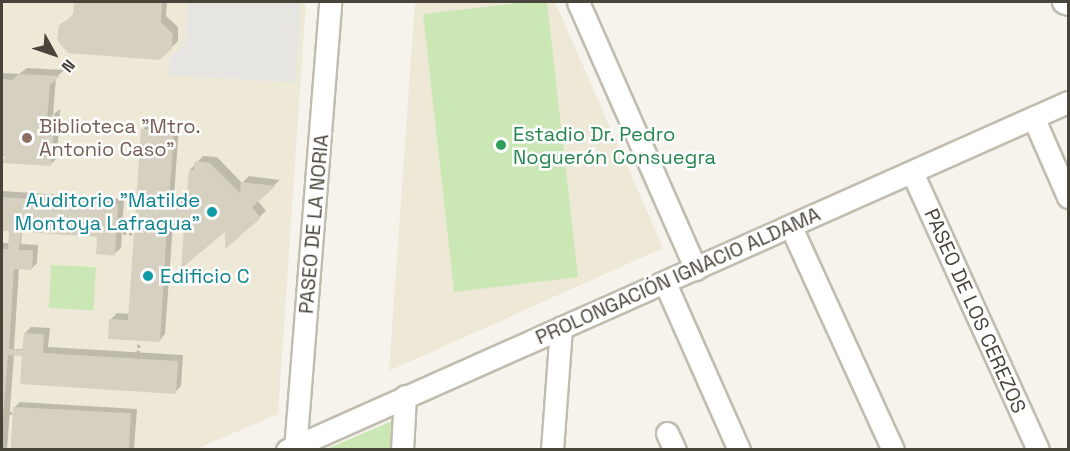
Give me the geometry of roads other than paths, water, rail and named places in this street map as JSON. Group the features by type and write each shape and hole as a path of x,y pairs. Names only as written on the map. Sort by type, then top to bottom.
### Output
{"street":[{"name":"PASEO DE LA NORIA","path":"292,448 330,2"},
{"path":"578,2 696,269"},
{"path":"1063,2 1068,4"},
{"name":"PROLONGACIÓN IGNACIO ALDAMA","path":"292,448 1068,102"},
{"path":"1034,119 1068,197"},
{"name":"PASEO DE LOS CEREZOS","path":"912,172 1038,450"},
{"path":"791,227 893,450"},
{"path":"664,283 739,450"},
{"path":"552,450 561,327"},
{"path":"402,450 405,396"}],"place":[{"name":"Biblioteca \"Mtro. Antonio Caso\"","path":"27,138"},
{"name":"Estadio Dr. Pedro Noguerón Consuegra","path":"501,145"},
{"name":"Auditorio \"Matilde Montoya Lafragua\"","path":"212,212"},
{"name":"Edificio C","path":"148,276"}]}
